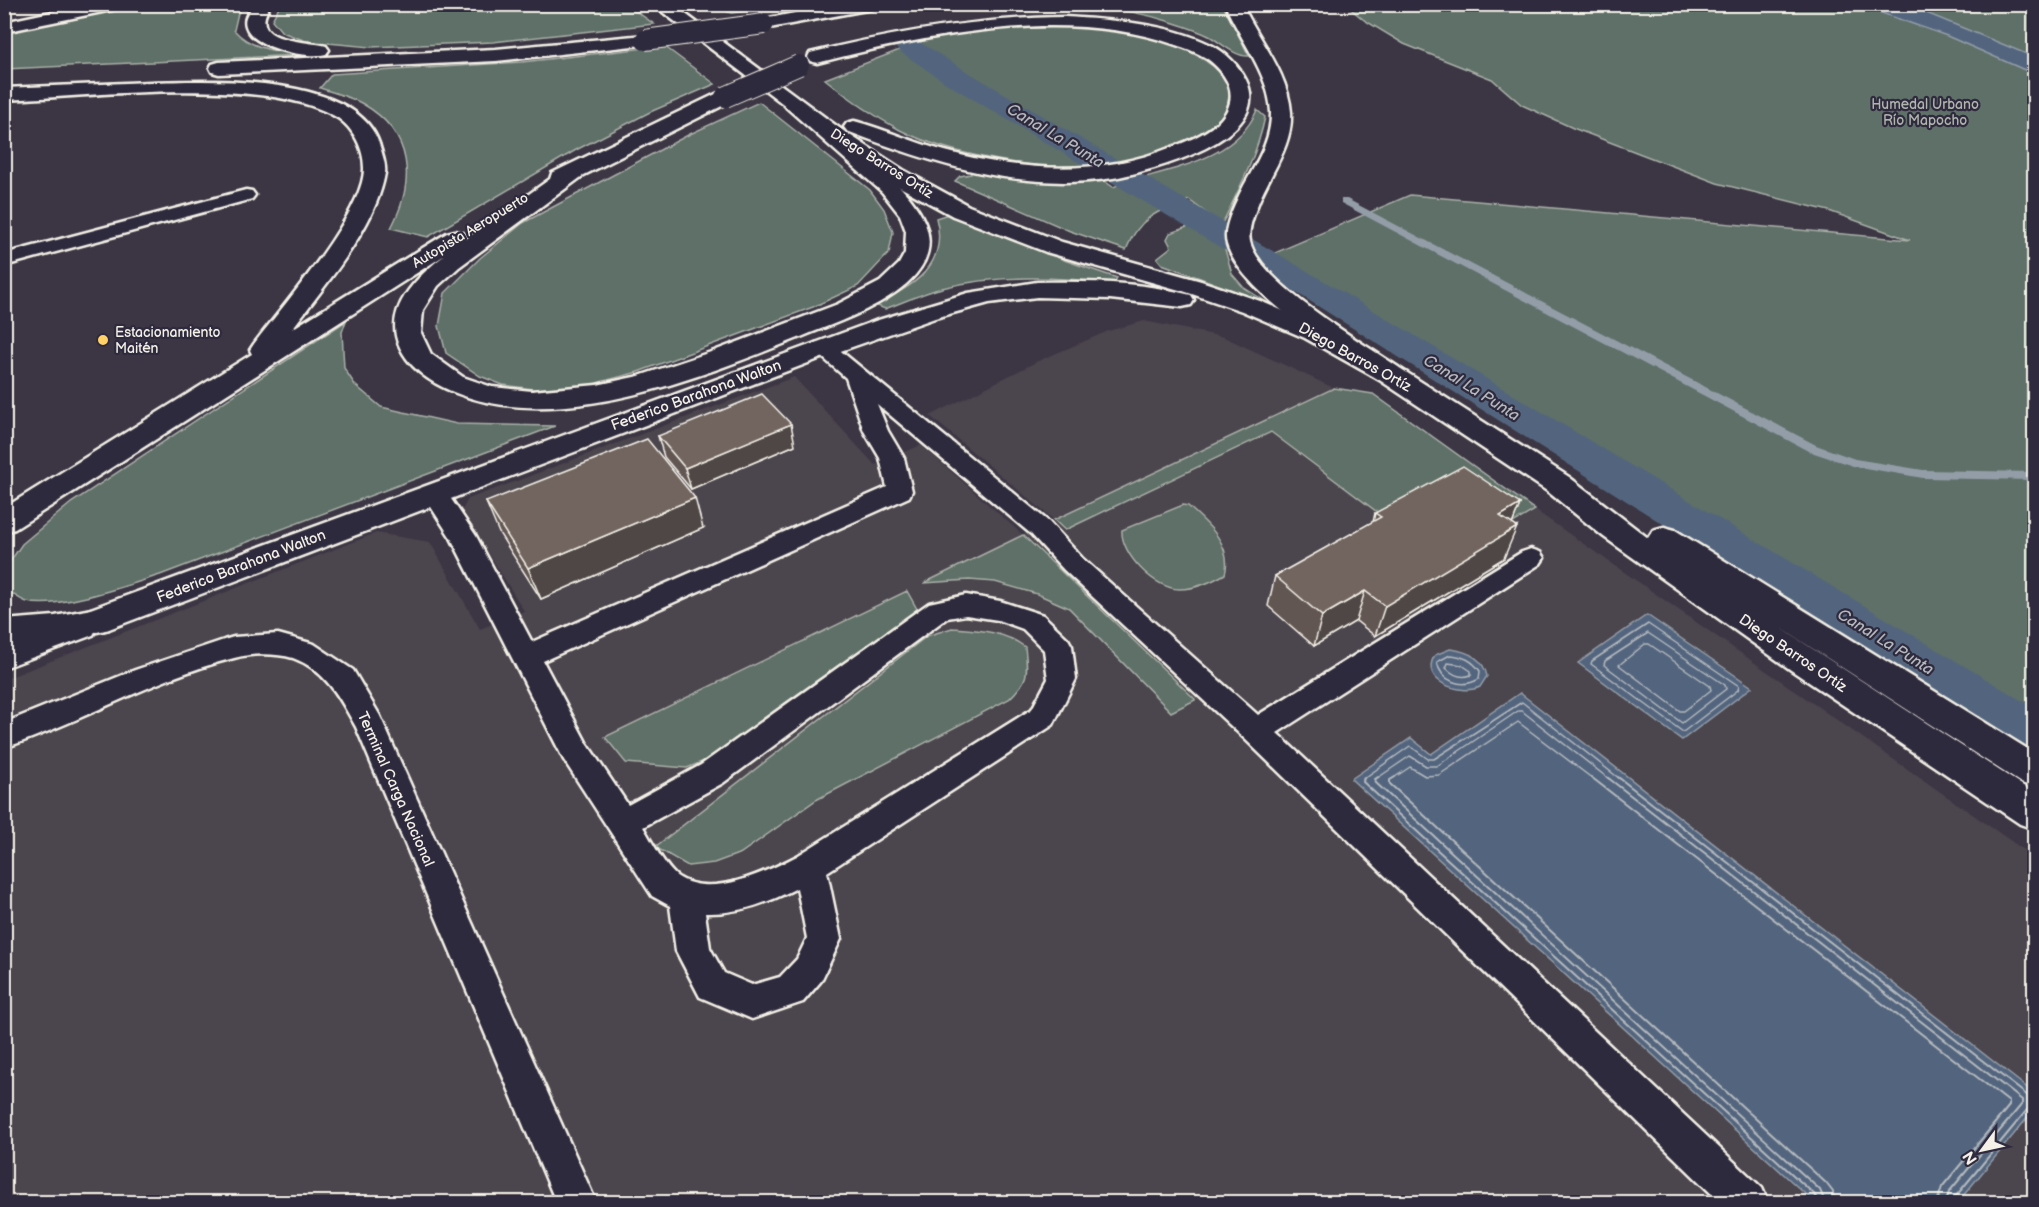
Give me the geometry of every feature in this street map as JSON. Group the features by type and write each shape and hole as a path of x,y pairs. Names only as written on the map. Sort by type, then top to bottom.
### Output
{"main road":[{"path":"4,27 117,4"},
{"path":"263,4 254,17 256,30 272,41 290,46 324,51 496,55"},
{"name":"Diego Barros Ortíz","path":"660,4 794,104 897,176 961,211 1054,247 1251,306 1314,333 1388,373 1558,484 1615,530 1803,661 2034,813"},
{"name":"Diego Barros Ortíz","path":"685,4 854,127 899,163 938,185 1034,230 1133,269"},
{"path":"804,17 846,4"},
{"path":"4,77 496,55 645,40 764,24 872,4"},
{"path":"1233,4 1240,22 1267,66 1281,110 1281,129 1276,145 1244,210 1239,232 1239,245 1250,268 1281,296 1388,373"},
{"name":"Autopista Aeropuerto","path":"4,522 440,246 579,168 725,97 808,61 942,13"},
{"path":"808,61 921,31 1012,16 1094,17 1161,30 1198,45 1224,63 1238,81 1241,101 1229,122 1204,141 1185,151 1138,166 1089,173 1036,173 987,168 936,156 854,127"},
{"path":"4,94 211,86 258,88 294,94 323,104 351,120 361,129 369,140 374,155 375,171 360,212 346,237 252,366"},
{"path":"579,168 434,277 413,304 408,323 409,339 418,356 431,369 452,382 477,392 504,397 541,399 603,393 671,375 790,331 869,299 891,286 906,272 918,249 916,227 905,204 887,184 794,104"},
{"name":"Federico Barahona Walton","path":"97,620 823,348 899,321 981,298 1027,291 1067,289 1142,294 1197,302 1314,333"},
{"name":"Diego Barros Ortíz","path":"1558,484 1639,523 2034,772"},
{"path":"4,539 59,489"},
{"path":"4,632 44,629 97,620"},
{"path":"4,655 97,620"}],"lane":[{"path":"4,260 246,195"},
{"path":"823,348 1040,528 1073,564 1256,731 1748,1203"},
{"path":"526,657 900,491 892,459 876,431 854,376"},
{"path":"434,493 463,536 575,752 624,822 664,886 686,897 725,899 766,888 808,866 1044,717 1062,679 1058,646 1033,622 1000,611 966,605 939,610 712,774 624,822"},
{"path":"1256,731 1531,558"},
{"name":"Terminal Carga Nacional","path":"4,736 145,678 234,647 278,644 304,651 343,678 374,735 576,1203"},
{"path":"686,897 693,951 712,985 752,1002 791,990 809,970 824,939 808,866"}],"shaded area":[{"path":"1144,321 1224,337 1334,388 1373,394 1535,510 2034,857 2034,1202 5,1202 5,679 376,533 430,542 480,629 524,611 462,510 468,499 794,377 875,465 921,445 1023,535 1054,520 930,416 1038,361 1108,331"}],"green space":[{"path":"148,4 247,5 238,13 234,30 256,45 299,55 5,69 5,32"},
{"path":"280,5 627,5 654,24 493,42 371,47 306,41 282,32 272,20"},
{"path":"709,5 797,5 731,13"},
{"path":"1005,5 1223,5 1249,56 1234,52 1195,30 1132,12 1092,7 1012,8"},
{"name":"Humedal Urbano Río Mapocho","path":"1346,5 2034,5 2034,713 1270,255 1410,195 1910,240 1829,211 1717,183 1573,128 1522,105 1492,79 1404,44 1364,20"},
{"path":"1048,22 1121,28 1187,50 1218,71 1227,83 1229,96 1224,115 1217,125 1197,138 1130,162 1105,166 1045,166 981,157 923,140 881,119 825,79 933,37 993,26"},
{"path":"664,46 715,84 650,112 576,150 428,237 391,228 404,193 406,176 405,159 392,129 380,116 363,104 320,88 332,74 522,62"},
{"path":"759,102 870,190 884,209 893,232 889,253 858,286 813,307 638,372 585,386 533,389 503,385 480,376 446,353 439,326 445,293 480,258 523,223 690,134"},
{"path":"1257,110 1265,117 1247,171 1223,222 1204,229 1224,246 1232,274 1244,288 1268,303 1162,264 1157,258 1171,247 1167,239 1170,233 1213,218 1189,200 1150,217 1137,230 1126,250 1070,231 955,181 960,176 971,174 970,171 1038,182 1104,181 1113,187 1195,162 1214,153 1232,142 1246,128"},
{"path":"948,214 1067,261 1117,278 1114,283 1050,278 985,280 942,288 885,309 875,305 902,290 925,272 937,249 939,235 936,218"},
{"path":"346,321 342,332 344,368 355,385 381,407 457,424 555,426 160,575 112,590 74,600 40,604 24,601 6,590 5,569 22,544 71,503"},
{"path":"1334,388 1373,394 1535,510 1501,530 1397,527 1271,432 1065,530 1054,520"},
{"path":"1183,505 1188,506 1211,528 1222,544 1227,563 1225,574 1220,577 1198,586 1180,589 1170,588 1160,583 1141,569 1127,549 1122,530"},
{"path":"1023,535 1195,700 1171,712 1069,608 1037,594 995,582 969,580 924,583"},
{"path":"907,591 917,609 728,751 687,768 626,763 605,737"},
{"path":"952,628 1000,634 1025,647 1026,676 1009,699 816,800 741,853 714,863 688,866 655,847 927,636"}],"water":[{"path":"1859,5 1907,5 2034,57 2034,74 1947,36"},
{"path":"1647,615 1752,687 1682,740 1578,663"},
{"path":"1450,649 1468,653 1482,664 1487,676 1480,687 1453,688 1437,679 1432,672 1431,664 1435,655"},
{"path":"1520,693 2034,1093 2034,1110 1958,1202 1814,1202 1351,779 1411,738 1431,754"}],"building":[{"path":"762,394 791,424 685,468 658,436"},
{"path":"647,439 695,498 528,568 486,502"},
{"path":"1463,466 1520,504 1500,516 1517,527 1385,606 1365,591 1322,616 1275,576 1381,517 1375,513"}],"waterway":[{"name":"Canal La Punta","path":"907,45 956,77 1317,291 2034,733"},
{"path":"1344,201 1812,448 1853,462 1923,474 2034,476"}],"place":[{"name":"Estacionamiento Maitén","path":"103,340"}]}
